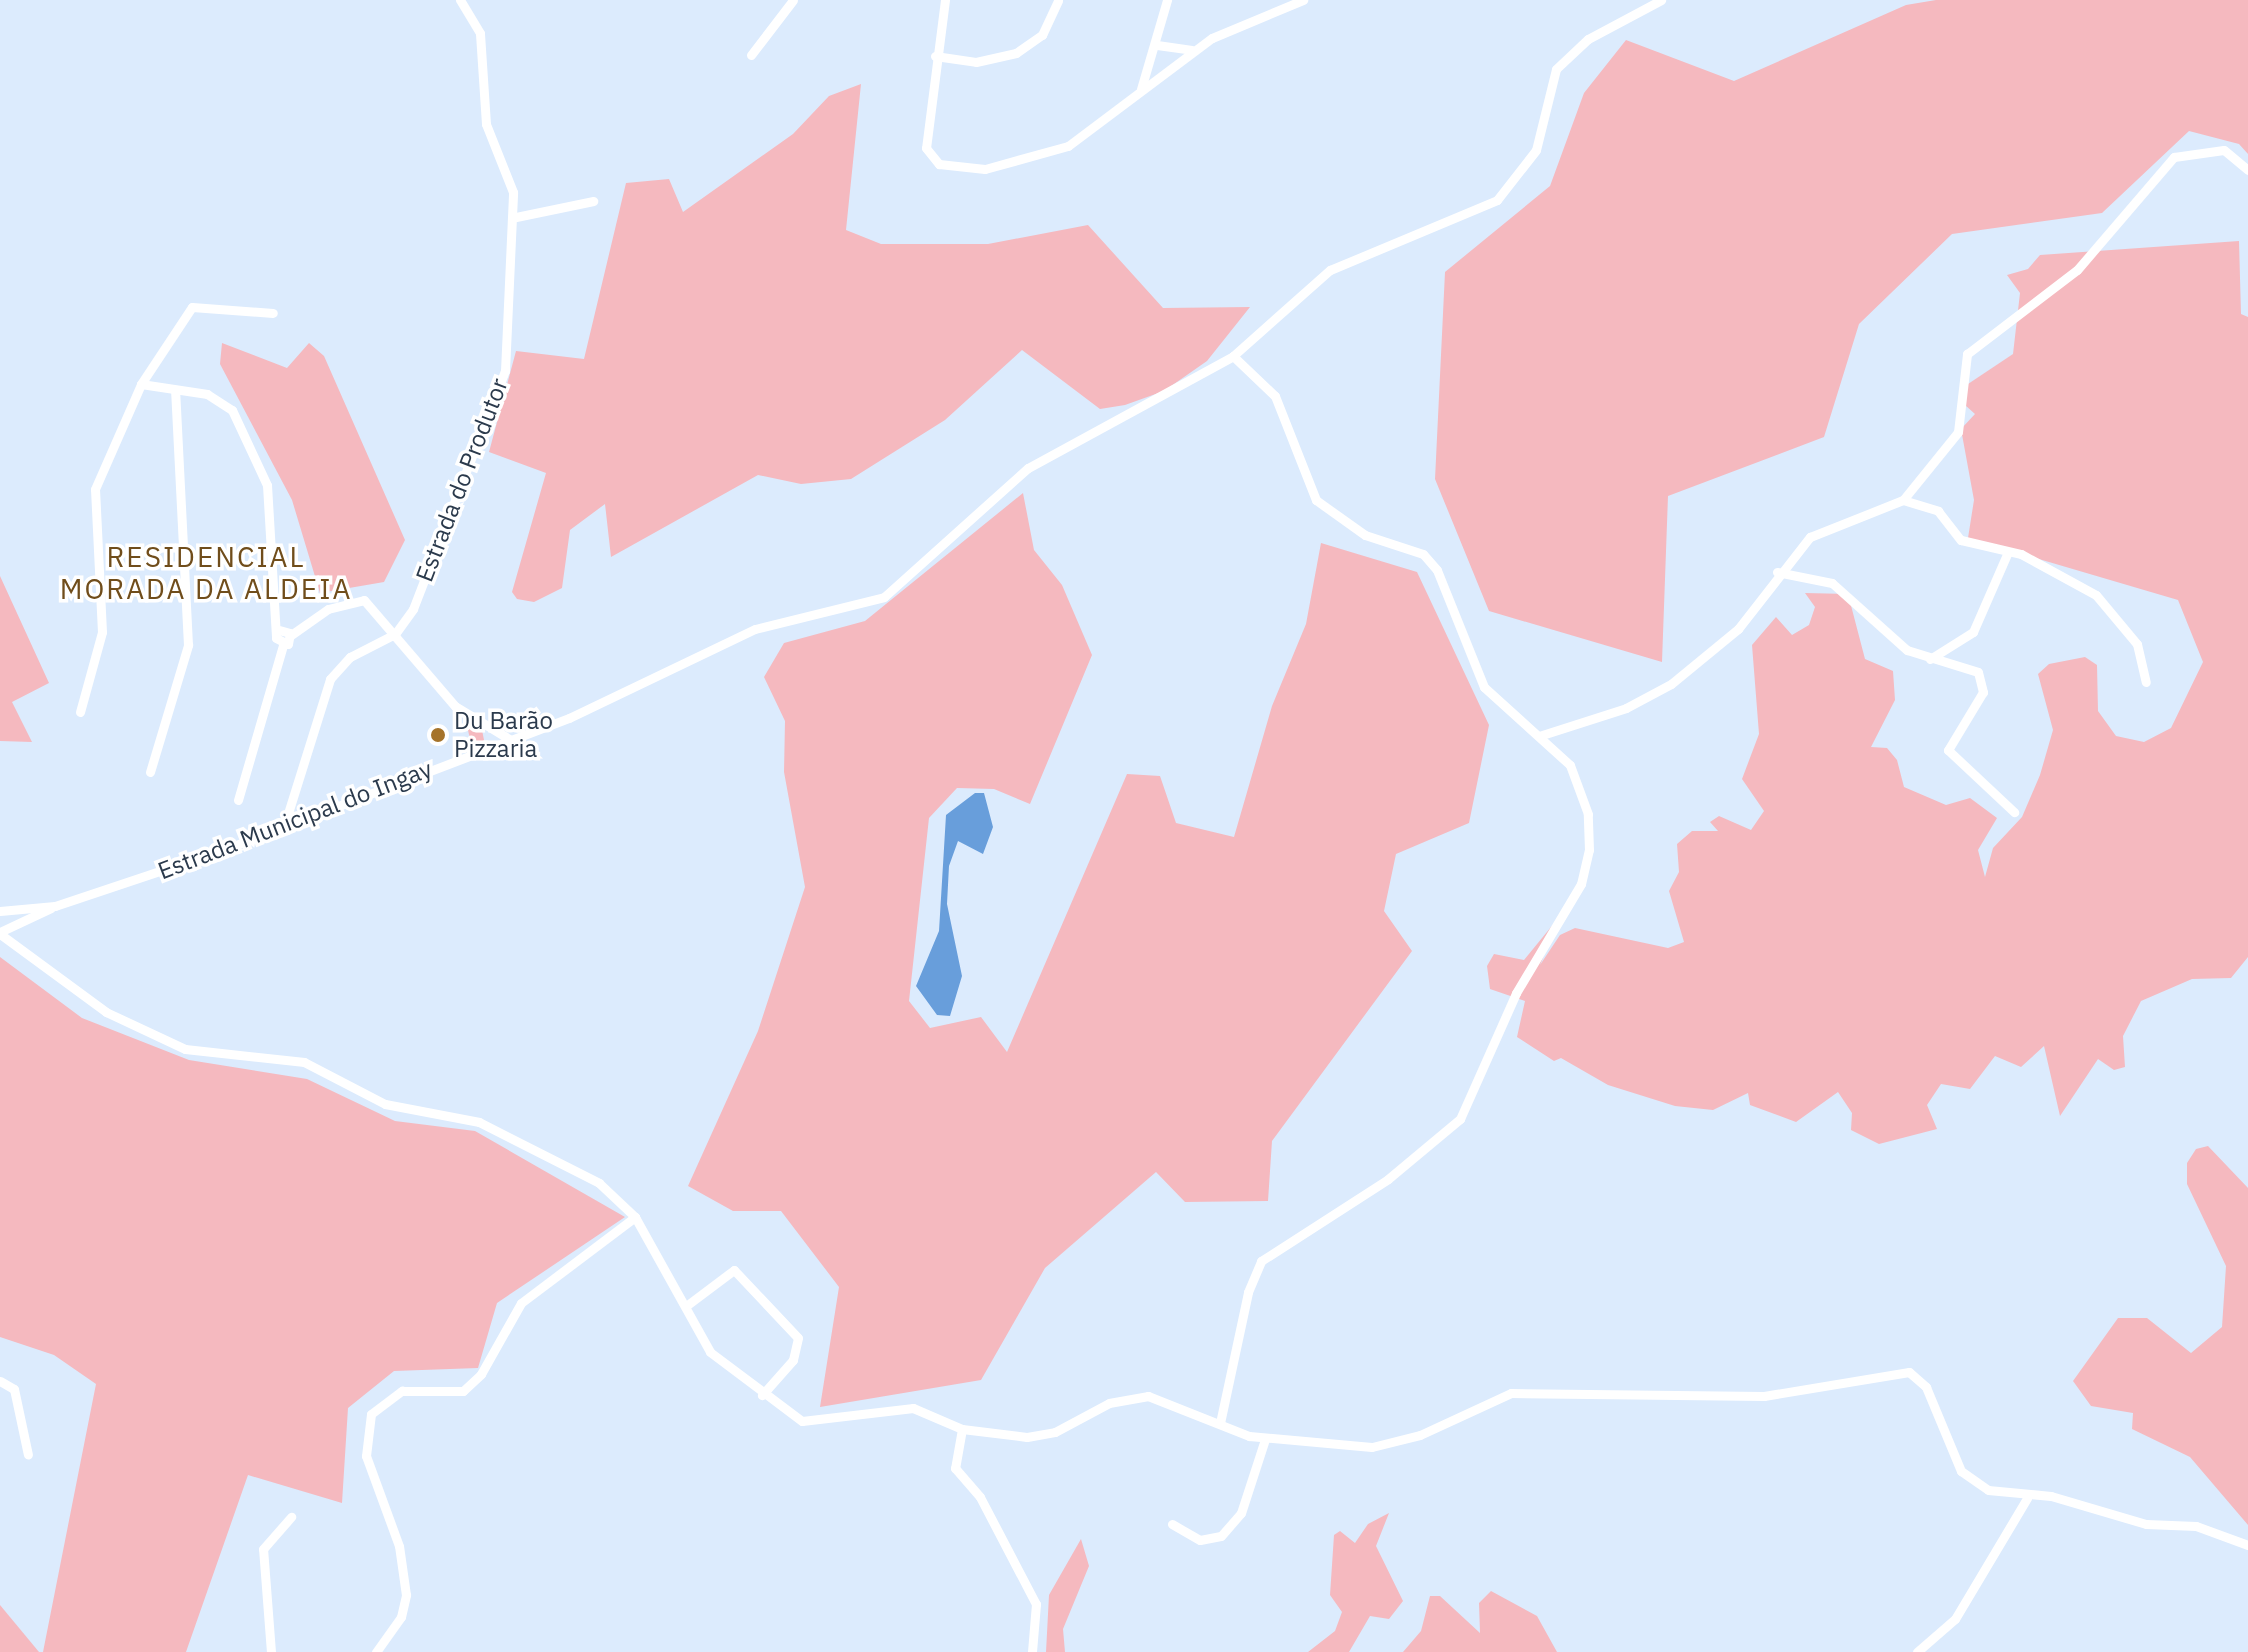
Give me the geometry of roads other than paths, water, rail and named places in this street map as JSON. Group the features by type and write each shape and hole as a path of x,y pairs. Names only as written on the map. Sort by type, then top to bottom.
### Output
{"street":[{"name":"Estrada do Produtor","path":"395,634 413,609 500,388 516,217 508,171 486,124 480,33 460,0"},
{"path":"751,55 793,0"},
{"path":"945,0 935,56 926,148 951,167 1045,157 1192,50 1303,0"},
{"path":"935,56 976,62 1016,53 1042,35 1058,0"},
{"path":"1140,90 1157,45 1167,0"},
{"name":"Estrada Municipal do Ingay","path":"0,933 55,906 284,826 511,740 755,629 884,597 1028,468 1233,356 1344,261 1497,200 1536,150 1556,69 1588,39 1661,0"},
{"path":"1157,45 1192,50"},
{"path":"1150,63 1164,72"},
{"path":"1539,736 1633,705 1671,684 1738,629 1777,572 1818,533 1903,500 1958,432 1962,368 1971,351 2077,270 2174,157 2224,150 2248,170"},
{"path":"516,217 593,201"},
{"path":"80,712 102,632 95,489 141,384 192,307 273,313"},
{"path":"1220,1423 1248,1292 1261,1261 1388,1179 1460,1119 1516,993 1581,884 1588,814 1570,765 1484,687 1429,559 1346,525 1316,500 1275,396 1233,356"},
{"path":"141,384 226,402 260,464 283,645"},
{"path":"150,772 188,645 175,390"},
{"path":"1903,500 1938,511 1961,540 2008,552 2061,573 2112,608 2137,644 2146,682"},
{"path":"1930,659 1973,632 2008,552"},
{"path":"1777,572 1832,583 1894,641 1930,659 1983,678 1983,692 1948,750 2014,812"},
{"path":"238,800 283,645 291,635 357,599 395,634 455,706 511,740"},
{"path":"279,630 291,635"},
{"path":"284,826 330,679 350,657 395,634"},
{"name":"Estrada Municipal do Ingay","path":"0,911 55,906"},
{"path":"0,933 139,1029 185,1049 304,1062 385,1104 479,1122 599,1183 635,1217 710,1352 762,1395 812,1423 913,1408 962,1429 1043,1436 1109,1403 1148,1396 1265,1439 1395,1443 1511,1393 1764,1396 1909,1372 1926,1387 1961,1471 1988,1490 2029,1495 2146,1524 2196,1526 2248,1545"},
{"path":"376,1652 401,1617 406,1576 366,1456 371,1414 391,1394 453,1395 472,1385 521,1303 635,1217"},
{"path":"686,1306 734,1270 798,1338 793,1360 762,1395"},
{"path":"0,1381 14,1389 28,1455"},
{"path":"962,1429 955,1468 980,1497 1036,1604 1032,1652"},
{"path":"1172,1524 1200,1540 1221,1536 1241,1513 1265,1439"},
{"path":"1917,1652 1955,1619 2029,1495"},
{"path":"271,1652 263,1549 291,1517"}],"water":[{"path":"975,793 984,793 993,827 983,854 958,841 949,866 947,904 962,976 950,1016 937,1015 916,986 939,931 946,815"}],"place":[{"name":"Du Barão Pizzaria","path":"438,735"}],"district":[{"name":"RESIDENCIAL MORADA DA ALDEIA","path":"206,573"}]}
